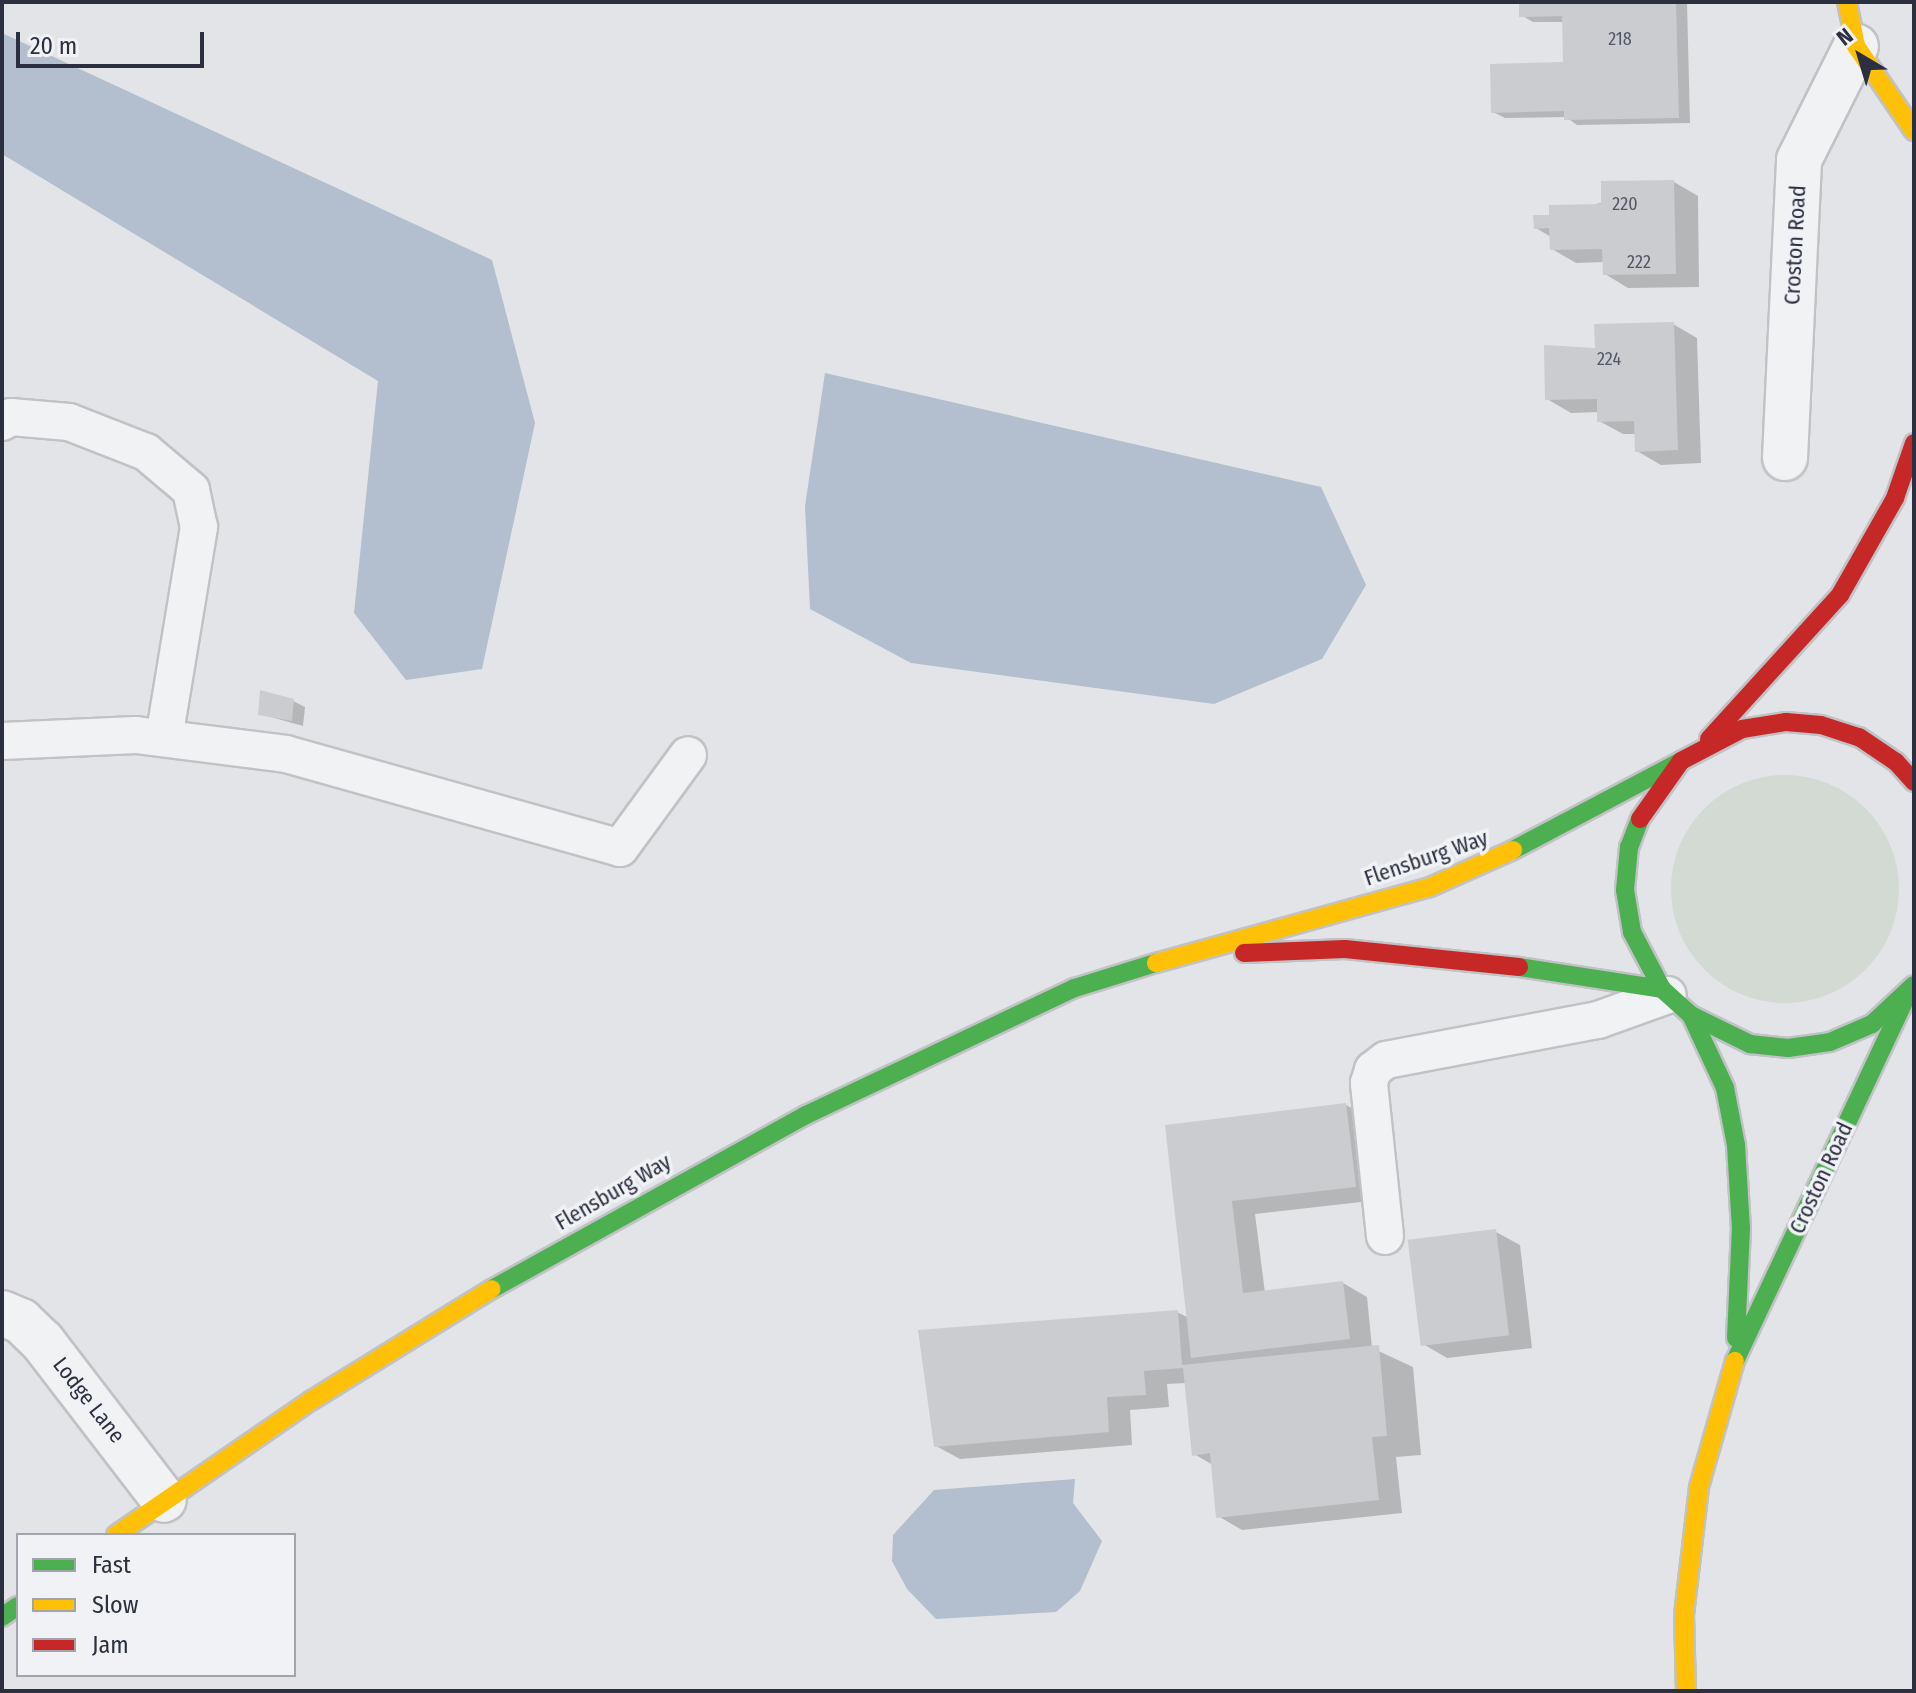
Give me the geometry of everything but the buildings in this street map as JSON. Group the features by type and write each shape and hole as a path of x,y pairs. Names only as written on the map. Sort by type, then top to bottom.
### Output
{"main road":[{"path":"1847,2 1856,46 1914,131"},
{"path":"1681,761 1701,747 1788,657 1840,595 1895,498 1914,443"},
{"path":"1701,747 1742,729 1786,722 1821,725 1859,737 1896,762 1914,782"},
{"name":"Flensburg Way","path":"119,1533 312,1400 648,1198 971,1033 1075,988 1170,956 1430,887 1526,848 1681,761"},
{"name":"Croston Road","path":"1681,761 1646,805 1629,847 1625,890 1632,932 1725,1088 1736,1145 1741,1228 1735,1361"},
{"name":"Flensburg Way","path":"1170,956 1345,949 1476,961 1673,1000 1750,1044 1788,1048 1830,1042 1872,1024 1910,990"},
{"name":"Croston Road","path":"1686,1691 1684,1615 1699,1487 1735,1361 1910,990"}],"street":[{"name":"Croston Road","path":"1785,458 1799,160 1856,46"},
{"name":"Lodge Lane","path":"2,1313 21,1321 42,1341 164,1500"}],"lane":[{"path":"2,422 11,417 69,422 146,452 191,490 199,527 164,738"},
{"path":"2,741 164,738 286,754 620,848 688,755"},
{"path":"1385,1236 1369,1083 1373,1070 1386,1060 1598,1020 1673,1000"}],"shaded area":[{"path":"1785,775 1807,777 1829,784 1848,794 1865,809 1880,826 1890,845 1897,867 1897,911 1890,933 1880,952 1865,969 1848,984 1829,994 1807,1001 1785,1003 1763,1001 1741,994 1722,984 1705,969 1690,952 1680,933 1673,911 1671,889 1673,867 1680,845 1690,826 1705,809 1722,794 1741,784 1763,777"}],"water":[{"path":"2,33 492,260 535,423 482,669 406,680 354,613 378,381 2,154"},
{"path":"825,373 1321,487 1366,585 1322,659 1214,704 911,663 810,609 805,506"},
{"path":"1075,1479 1073,1503 1102,1541 1080,1591 1056,1612 936,1619 907,1589 892,1561 893,1535 934,1490"}],"traffic: fast":[{"path":"1513,850 1681,761"},
{"path":"1640,819 1629,847 1625,890 1632,932 1662,989 1691,1015 1750,1044 1788,1048 1830,1042 1872,1024 1914,985"},
{"path":"492,1289 806,1115 1075,988 1156,963"},
{"path":"1519,967 1662,989"},
{"path":"1735,1361 1907,995"},
{"path":"1691,1015 1725,1088 1736,1145 1741,1228 1736,1338"},
{"path":"2,1617 16,1607"}],"traffic: slow":[{"path":"1847,2 1856,46 1914,131"},
{"path":"1156,963 1430,887 1513,850"},
{"path":"119,1533 312,1400 492,1289"},
{"path":"1686,1691 1684,1615 1699,1487 1735,1361"}],"traffic: jam":[{"path":"1709,739 1840,595 1895,498 1914,443"},
{"path":"1640,819 1681,761 1742,729 1786,722 1821,725 1859,737 1896,762 1914,782"},
{"path":"1244,953 1345,949 1519,967"}]}
